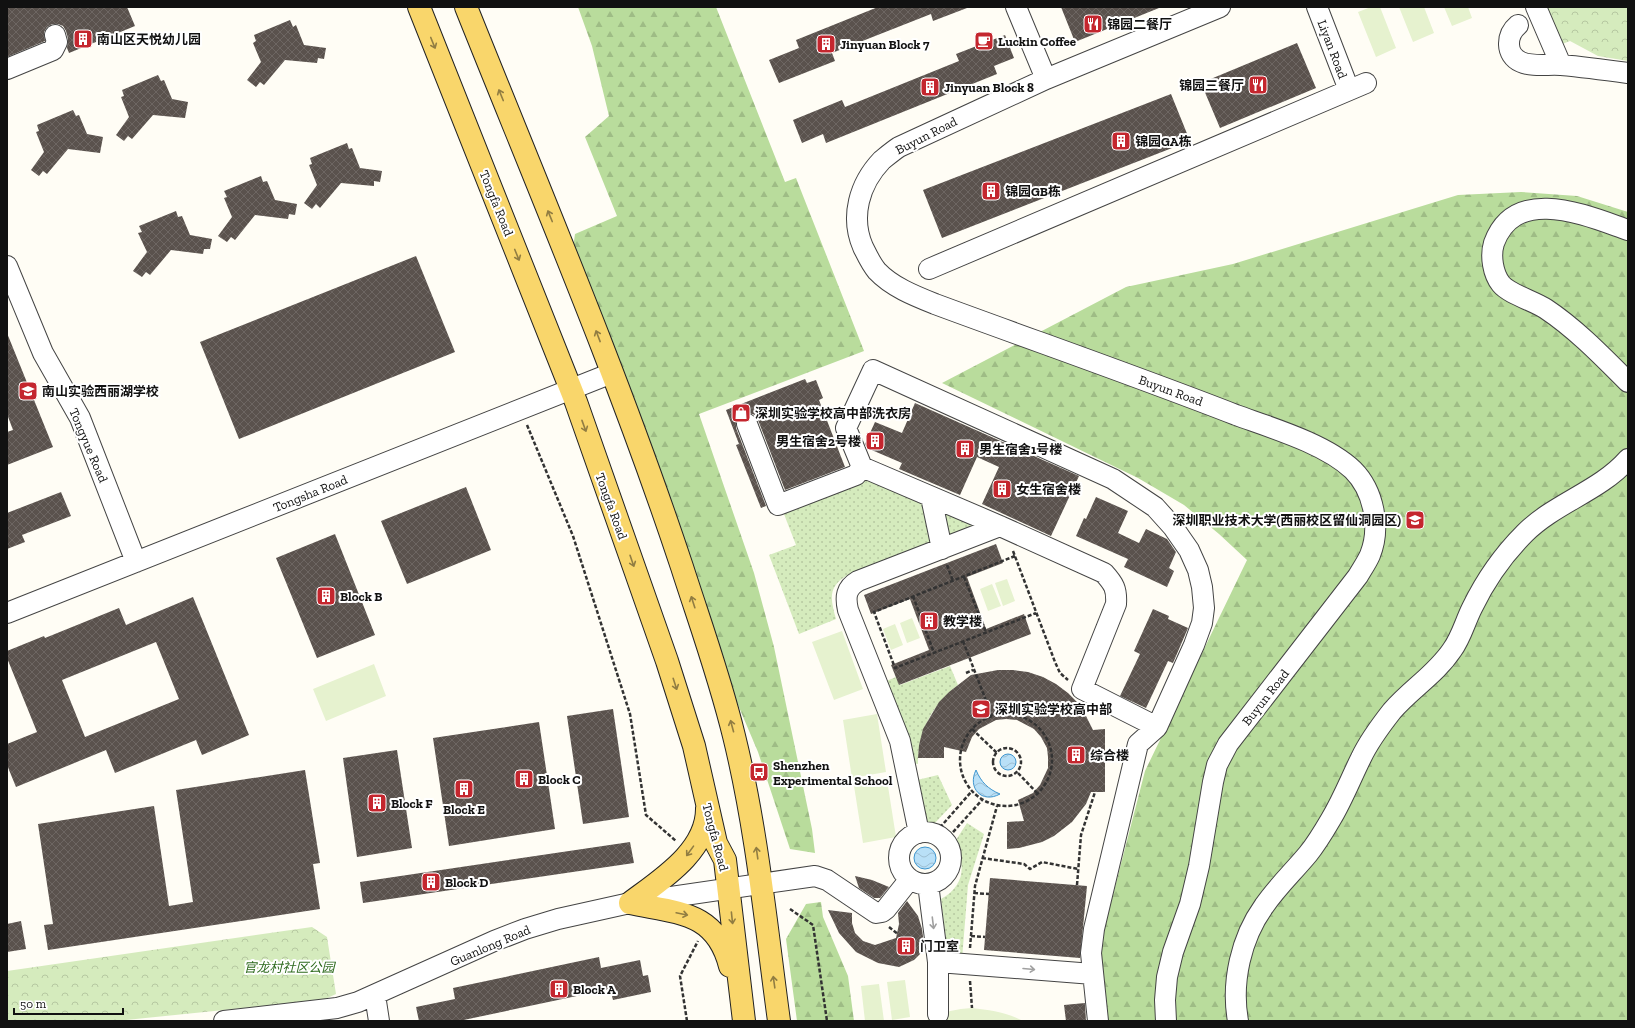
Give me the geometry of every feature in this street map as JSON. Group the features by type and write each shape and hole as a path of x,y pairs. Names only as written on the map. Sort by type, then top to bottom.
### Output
{"main road":[{"name":"Tongfa Road","path":"419,7 570,389 667,661 694,746 716,843 726,860 744,1015"},
{"path":"466,7 612,373 667,522 724,700 741,764 755,838 780,1021"},
{"path":"630,904 672,871 690,851 705,823 706,802"},
{"path":"630,904 688,916 699,920 708,926 722,943 744,1015"}],"street":[{"path":"1016,7 1046,79"},
{"name":"Buyun Road","path":"1166,1021 1165,1000 1167,976 1173,952 1190,904 1200,866 1217,765 1228,744 1358,576 1370,555 1375,536 1375,517 1371,500 1364,484 1354,470 1335,456 1317,446 1206,403 912,295 893,284 877,271 867,257 860,240 856,223 857,208 862,190 882,160 899,147 1046,79 1220,7"},
{"name":"Liyan Road","path":"929,269 1357,87 1317,7"},
{"path":"1536,7 1561,65"},
{"path":"1518,25 1514,29 1509,39 1510,50 1517,60 1528,64 1561,65 1628,73"},
{"path":"7,69 53,50 57,42 55,35"},
{"path":"1628,230 1575,212 1554,208 1523,212 1510,219 1497,236 1493,247 1493,267 1502,285 1546,309 1579,335 1628,382"},
{"name":"Tongyue Road","path":"7,266 43,353 80,418 136,562"},
{"path":"1098,1021 1091,953 1092,940 1138,744 1157,727 1202,624 1204,608 1202,587 1199,576 1189,550 1173,527 1155,507 1112,479 873,370 846,428 862,467 1002,527 1104,573 1112,583 1117,593 1116,604 1082,689 1157,727"},
{"name":"Tongsha Road","path":"7,613 612,373"},
{"path":"747,424 778,505 856,475 862,467"},
{"path":"1238,1021 1236,1000 1237,981 1240,960 1248,934 1263,907 1321,836 1370,742 1393,710 1406,696 1446,660 1454,648 1484,586 1499,563 1525,533 1544,516 1602,482 1620,468 1628,459"},
{"path":"932,497 942,549"},
{"path":"933,836 900,740 848,610 846,599 849,589 858,582 1002,527"},
{"path":"911,836 933,836 950,848 951,864 943,878 936,882 921,884 909,880 903,874 899,866 898,857 900,849 904,842 911,836"},
{"name":"Guanlong Road","path":"224,1021 337,1008 358,1002 526,929 558,919 630,904 761,883 819,876 876,913 882,912 909,880"},
{"path":"928,884 938,962 938,1014"},
{"path":"938,962 1093,974"},
{"path":"375,995 379,1021"}],"path":[{"path":"527,425 573,536 630,714 646,815 678,843"},
{"path":"1002,527 1015,556 1060,673 1064,678 1082,689"},
{"path":"1015,556 874,612 895,668 1036,613"},
{"path":"964,577 986,632"},
{"path":"913,596 934,652"},
{"path":"878,643 885,641"},
{"path":"963,642 992,716"},
{"path":"966,672 973,670"},
{"path":"1014,714 1025,718 1039,727 1049,741 1052,752 1053,764 1048,780 1038,794 1031,800 1014,806 996,806 982,800 972,791 964,780 960,767 960,754 964,741 972,729 992,716 1014,714"},
{"path":"972,729 997,753"},
{"path":"1003,748 1017,751 1022,759 1021,769 1018,773 1009,777 996,772 993,763 997,753 1003,748"},
{"path":"1018,773 1038,794"},
{"path":"933,836 972,791"},
{"path":"1077,885 1081,835 1095,792"},
{"path":"933,836 982,800"},
{"path":"972,1008 969,964 974,893 996,806"},
{"path":"982,858 1024,864 1030,870 1042,862 1078,869"},
{"path":"974,893 989,894"},
{"path":"790,909 813,925 827,1021"},
{"path":"687,1021 680,976 701,936"},
{"path":"971,936 985,937"}],"green space":[{"path":"578,7 716,7 785,182 796,178 864,351 699,414 754,573 774,647 812,829 815,853 790,849 758,752 730,686 689,555 651,445 573,248 575,234 617,216 585,137 609,116 592,46"},
{"path":"1371,7 1380,7 1396,48 1376,57 1358,12"},
{"path":"1399,7 1424,7 1434,33 1413,42"},
{"path":"1444,7 1468,7 1472,18 1452,26"},
{"path":"1536,7 1628,7 1628,61 1598,56 1570,41 1552,48"},
{"name":"深圳职业技术大学(西丽校区留仙洞园区)","path":"1521,192 1577,196 1628,212 1628,1021 1108,1021 1099,949 1145,771 1247,560 1184,505 1138,478 942,383 1126,287 1233,264 1458,195"},
{"path":"866,477 920,499 927,509 932,537 929,544 846,576 836,585 833,590 832,600 836,619 799,634 769,555 796,545 782,509"},
{"path":"944,512 973,523 973,526 950,536 947,535"},
{"path":"1007,579 1015,601 1003,606 995,583"},
{"path":"992,584 1001,606 988,611 980,589"},
{"path":"912,618 920,638 907,643 900,623"},
{"path":"895,624 903,645 891,650 883,629"},
{"path":"842,631 863,689 834,700 812,642"},
{"path":"374,664 386,696 326,721 313,689"},
{"path":"950,666 958,685 941,701 928,720 921,741 918,764 912,763 884,682 896,677 900,685"},
{"path":"877,714 886,772 852,778 843,720"},
{"path":"938,775 952,805 934,824 922,820 913,781"},
{"path":"887,780 896,837 863,843 854,786"},
{"path":"967,823 984,834 968,885 962,959 948,957 941,899 949,894 959,882 962,867 958,851 954,843"},
{"path":"821,902 823,917 848,976 854,1021 797,1021 786,939 806,904"},
{"name":"官龙村社区公园","path":"312,927 327,937 336,994 323,1000 116,1021 7,1021 7,971"},
{"path":"905,980 910,1017 892,1020 887,982"},
{"path":"879,984 884,1021 865,1021 861,986"},
{"path":"972,1008 1004,1013 1023,1021 925,1021 947,1012"}],"water":[{"path":"1008,754 1014,756 1016,762 1014,768 1008,770 1002,768 1000,762 1002,756"},
{"path":"976,770 985,785 1000,794 993,797 987,797 982,796 978,792 973,783"},
{"path":"925,847 929,848 935,854 935,862 929,868 925,869 921,868 915,862 914,858 915,854 921,848"}],"building":[{"path":"7,7 127,7 135,26 69,53 67,48 68,39 66,31 63,26 52,24 47,27 44,32 45,41 7,57"},
{"name":"Jinyuan Block 7","path":"878,7 967,8 933,21 931,14 832,53 835,61 779,83 769,60 799,48 796,40"},
{"name":"锦园二餐厅","path":"1061,7 1159,7 1159,8 1075,42"},
{"path":"290,20 293,27 296,25 304,45 326,48 324,59 318,58 317,63 285,60 264,85 260,82 256,87 247,80 261,62 253,43 256,41 254,35"},
{"name":"Jinyuan Block 8","path":"1005,35 1014,58 994,66 997,74 826,143 823,134 802,143 793,120 842,100 845,107 959,61 956,54"},
{"name":"锦园三餐厅","path":"1297,43 1316,88 1220,128 1201,83"},
{"path":"158,75 161,81 164,80 172,99 188,102 185,118 153,115 132,139 128,136 124,141 116,135 129,117 121,97 124,96 122,90"},
{"path":"1171,94 1190,141 942,238 923,190"},
{"path":"73,110 76,116 79,115 87,134 103,137 100,153 68,149 47,174 43,171 39,176 31,170 44,152 36,132 39,131 37,125"},
{"path":"347,143 349,149 352,148 360,168 382,171 380,182 374,181 374,186 341,183 320,208 316,204 312,209 304,203 317,185 309,165 312,164 310,158"},
{"path":"261,176 263,182 267,181 275,200 297,204 295,215 289,214 288,219 255,215 235,240 231,237 227,242 218,236 232,217 224,198 227,197 224,191"},
{"path":"176,211 178,217 182,216 190,235 212,239 210,249 204,249 203,254 171,250 150,275 146,272 142,277 133,271 147,252 138,233 142,232 139,226"},
{"path":"416,256 455,352 239,439 200,342"},
{"path":"7,333 53,447 7,465 7,432 13,430 7,414"},
{"path":"805,379 807,383 816,380 823,398 819,400 845,467 785,490 758,420 755,415 743,413 738,416 736,428 766,506 761,508 736,445 739,444 726,410"},
{"path":"915,403 1079,476 1051,536 982,504 999,467 977,457 960,495 899,469 902,463 867,448 865,444 875,422 902,433"},
{"path":"466,487 491,550 407,584 381,521"},
{"path":"61,492 71,516 22,535 25,542 7,549 7,513"},
{"path":"1096,497 1128,511 1118,533 1139,543 1146,529 1167,539 1176,552 1169,568 1174,571 1167,587 1124,567 1128,559 1076,536"},
{"name":"Block B","path":"335,534 375,635 317,658 276,558"},
{"name":"教学楼","path":"996,544 1003,563 967,577 986,629 1024,614 1031,634 899,685 891,665 929,650 910,599 871,614 864,595"},
{"path":"193,597 249,735 202,755 196,740 115,773 106,750 16,787 7,765 7,744 37,732 7,658 7,651 44,636 45,638 119,608 126,625","holes":["156,642 179,699 85,737 62,680"]},
{"path":"1153,609 1169,616 1168,619 1188,628 1173,663 1168,661 1146,708 1120,696 1140,654 1134,651"},
{"name":"综合楼","path":"998,670 1028,672 1043,677 1056,684 1078,703 1093,730 1105,729 1105,792 1091,792 1086,804 1072,822 1054,836 1042,842 1019,848 1007,849 1007,822 1024,821 1018,800 1033,793 1040,785 1048,768 1047,748 1041,737 1034,729 1017,720 996,720 979,729 972,737 966,752 944,747 944,758 918,758 919,745 923,729 939,702 971,675"},
{"path":"613,709 629,817 583,824 567,716"},
{"path":"539,722 555,829 449,846 433,738"},
{"name":"Block F","path":"397,750 412,848 357,857 343,758"},
{"path":"305,770 320,863 313,864 320,909 48,950 44,925 53,924 38,824 154,806 169,906 193,902 176,790"},
{"path":"630,842 634,863 363,903 360,882"},
{"path":"855,876 872,880 889,887 880,898 874,898 859,888"},
{"path":"990,878 1087,886 1080,958 984,950"},
{"path":"907,901 918,916 924,944 921,953 914,960 899,967 878,963 856,952 839,933 828,910 852,913 852,923 855,933 863,941 875,945 896,938 899,924 898,913"},
{"path":"21,921 26,949 7,952 7,924"},
{"name":"Block A","path":"599,957 601,968 640,960 643,976 648,975 651,992 613,1000 610,989 459,1021 419,1021 416,1007 455,999 453,988"},
{"path":"1085,1003 1086,1021 1066,1021 1064,1005"}],"place":[{"name":"锦园二餐厅","path":"1093,24"},
{"name":"南山区天悦幼儿园","path":"83,39"},
{"name":"Luckin Coffee","path":"984,41"},
{"name":"Jinyuan Block 7","path":"826,44"},
{"name":"锦园三餐厅","path":"1258,85"},
{"name":"Jinyuan Block 8","path":"930,87"},
{"name":"锦园GA栋","path":"1121,141"},
{"name":"锦园GB栋","path":"991,191"},
{"name":"南山实验西丽湖学校","path":"28,391"},
{"name":"深圳实验学校高中部洗衣房","path":"741,413"},
{"name":"男生宿舍2号楼","path":"875,441"},
{"name":"男生宿舍1号楼","path":"965,449"},
{"name":"女生宿舍楼","path":"1002,489"},
{"name":"深圳职业技术大学(西丽校区留仙洞园区)","path":"1415,520"},
{"name":"Block B","path":"326,596"},
{"name":"教学楼","path":"929,621"},
{"name":"深圳实验学校高中部","path":"981,709"},
{"name":"综合楼","path":"1076,755"},
{"name":"Shenzhen Experimental School","path":"759,772"},
{"name":"Block C","path":"524,779"},
{"name":"Block E","path":"464,789"},
{"name":"Block F","path":"377,803"},
{"name":"Block D","path":"431,882"},
{"name":"门卫室","path":"906,946"},
{"name":"Block A","path":"559,989"}]}
